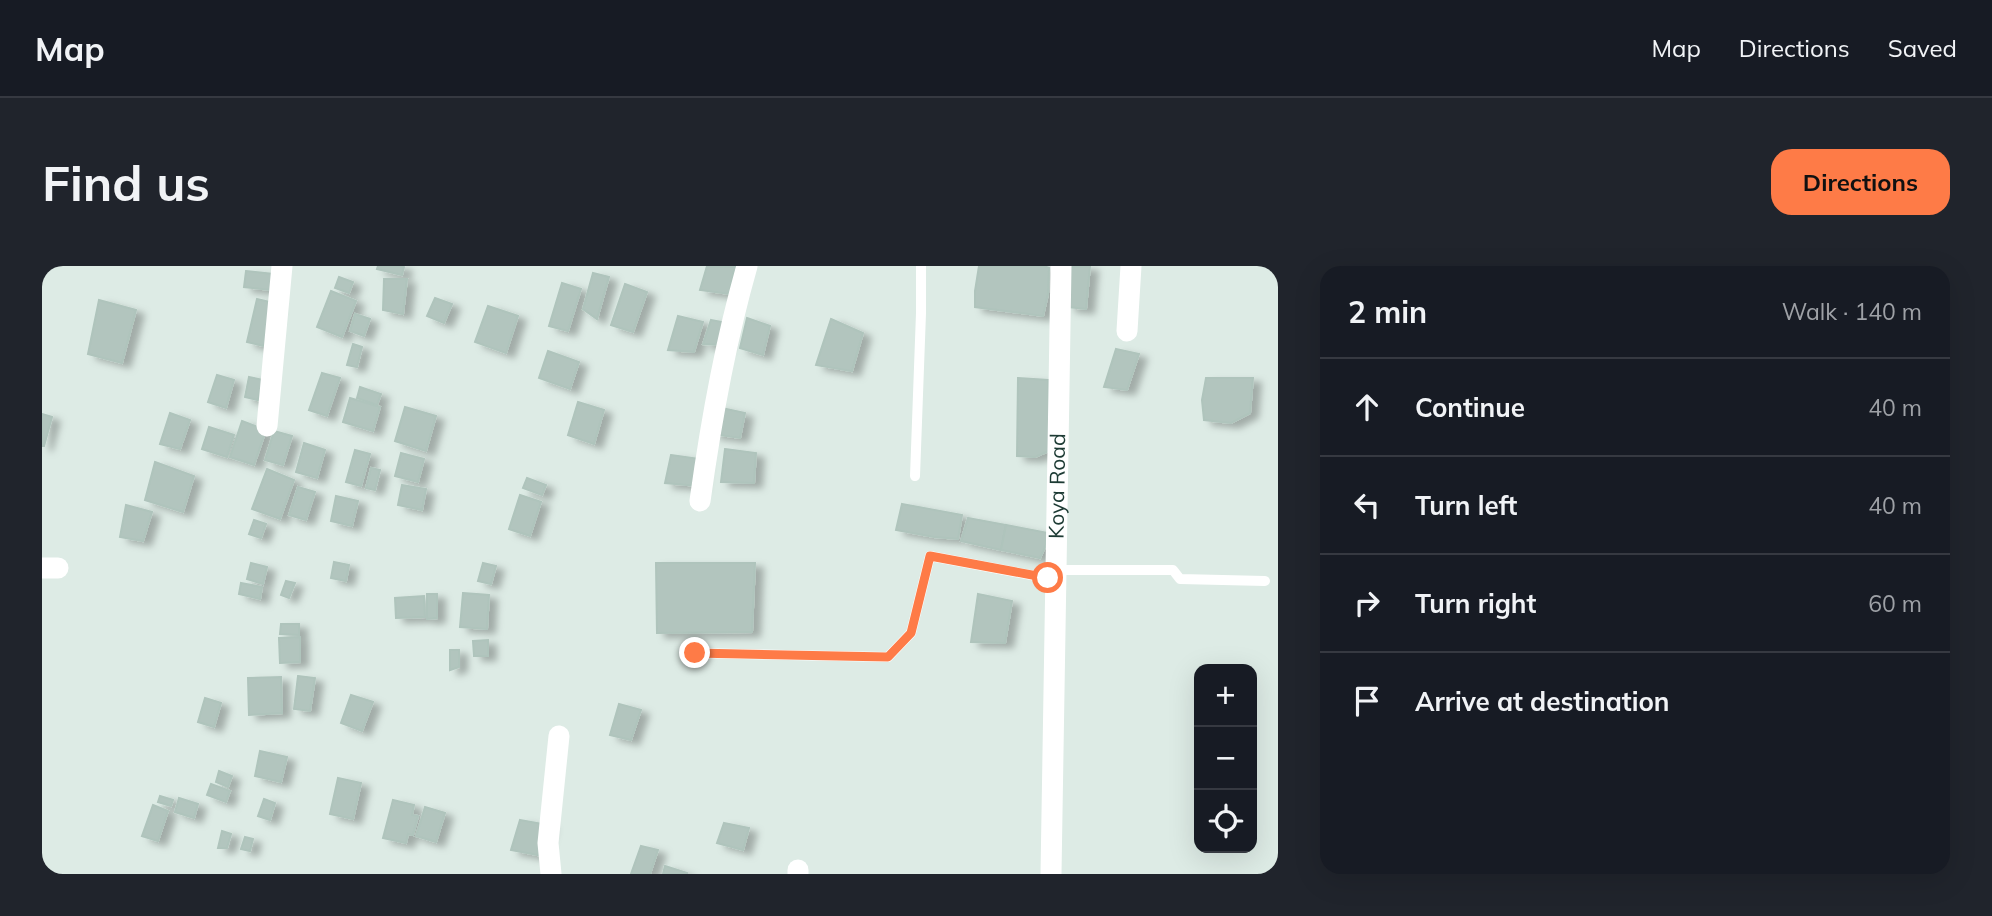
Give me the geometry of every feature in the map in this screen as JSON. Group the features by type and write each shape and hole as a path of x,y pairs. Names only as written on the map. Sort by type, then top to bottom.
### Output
{"street":[{"path":"267,426 282,266"},
{"path":"699,500 733,313 747,266"},
{"name":"Koya Road","path":"1051,874 1060,266"},
{"path":"1127,331 1131,266"},
{"path":"551,874 548,843 559,736"}],"lane":[{"path":"915,476 921,266"},
{"path":"695,653 888,657 911,633 930,556 1057,575 1173,570 1180,579 1265,581"}],"building":[{"path":"378,266 404,267 402,275 377,269"},
{"path":"707,266 735,267 729,294 700,290"},
{"path":"979,266 1049,268 1048,294 1043,316 975,307"},
{"path":"1090,266 1086,309 1068,307 1069,267"},
{"path":"246,271 273,274 271,290 244,287"},
{"path":"593,273 609,277 597,319 583,309"},
{"path":"339,277 353,282 349,293 335,288"},
{"path":"384,279 407,279 403,314 383,310"},
{"path":"562,283 581,289 568,331 549,326"},
{"path":"625,284 647,292 633,332 611,325"},
{"path":"331,291 356,301 342,337 317,327"},
{"path":"435,298 452,304 444,323 427,316"},
{"path":"257,299 274,303 264,346 247,342"},
{"path":"99,300 136,310 122,363 88,354"},
{"path":"488,306 518,316 506,353 475,342"},
{"path":"355,314 370,319 364,336 350,331"},
{"path":"678,316 703,322 694,352 668,350"},
{"path":"747,318 770,326 763,355 740,348"},
{"path":"831,319 863,333 852,371 816,365"},
{"path":"711,320 727,323 723,345 703,344"},
{"path":"353,344 362,347 357,367 347,365"},
{"path":"1116,349 1139,354 1127,390 1104,387"},
{"path":"548,351 579,362 570,389 539,378"},
{"path":"322,373 340,378 327,416 309,410"},
{"path":"217,375 234,380 226,408 208,402"},
{"path":"249,377 263,380 258,400 245,397"},
{"path":"1018,378 1048,380 1051,450 1035,457 1017,456"},
{"path":"1206,378 1253,378 1250,413 1231,423 1204,420 1202,400"},
{"path":"360,387 381,394 377,405 357,398"},
{"path":"350,398 380,407 373,431 343,422"},
{"path":"578,402 604,410 594,444 568,435"},
{"path":"405,407 436,416 426,451 395,441"},
{"path":"717,407 745,413 740,438 712,434"},
{"path":"170,413 190,420 180,449 160,444"},
{"path":"42,414 52,417 44,446 42,446"},
{"path":"242,421 266,430 254,465 230,457"},
{"path":"209,427 234,435 227,457 202,449"},
{"path":"274,431 292,436 283,465 265,460"},
{"path":"304,443 325,450 317,478 296,472"},
{"path":"725,449 756,453 754,483 721,482"},
{"path":"355,450 370,454 361,486 346,482"},
{"path":"401,453 424,459 418,482 395,476"},
{"path":"671,455 700,459 698,486 665,483"},
{"path":"155,462 194,476 183,512 145,500"},
{"path":"371,468 380,470 375,490 366,488"},
{"path":"267,469 294,480 280,519 252,509"},
{"path":"527,478 546,485 542,495 523,488"},
{"path":"402,485 426,489 422,510 398,505"},
{"path":"298,487 315,492 306,520 289,515"},
{"path":"520,495 541,502 530,536 509,529"},
{"path":"336,496 358,501 352,526 331,521"},
{"path":"902,504 962,515 958,539 896,530"},
{"path":"126,505 152,512 143,541 120,537"},
{"path":"968,518 1006,525 1001,550 961,541"},
{"path":"254,520 266,524 261,538 249,534"},
{"path":"1006,525 1048,533 1040,558 1001,550"},
{"path":"334,562 349,565 346,581 331,578"},
{"path":"251,563 267,567 263,584 247,579"},
{"path":"483,563 496,566 491,584 478,581"},
{"path":"656,563 755,563 752,632 657,633"},
{"path":"286,581 295,583 289,598 281,595"},
{"path":"241,583 262,587 260,599 239,594"},
{"path":"463,593 489,595 487,629 460,627"},
{"path":"427,594 437,594 437,618 427,619"},
{"path":"978,594 1012,601 1005,643 971,642"},
{"path":"424,596 425,617 396,618 395,598"},
{"path":"281,624 299,624 299,635 280,634"},
{"path":"300,637 300,662 280,663 279,638"},
{"path":"488,640 488,656 474,656 473,641"},
{"path":"450,650 459,650 459,667 450,670"},
{"path":"298,676 315,678 310,711 294,709"},
{"path":"281,677 282,713 249,715 248,678"},
{"path":"351,695 373,702 362,731 341,723"},
{"path":"205,698 221,703 214,727 198,722"},
{"path":"619,704 641,710 631,740 610,735"},
{"path":"260,751 287,757 281,782 255,776"},
{"path":"219,771 232,776 228,787 216,782"},
{"path":"338,778 361,783 353,819 330,814"},
{"path":"211,784 230,791 226,802 207,795"},
{"path":"160,796 173,800 171,806 158,802"},
{"path":"179,798 198,804 194,818 175,812"},
{"path":"264,799 275,803 270,820 258,816"},
{"path":"393,800 414,805 412,815 418,816 413,835 408,834 406,843 383,838"},
{"path":"153,805 168,811 158,841 142,836"},
{"path":"425,807 445,813 436,842 416,836"},
{"path":"520,820 548,825 538,855 511,850"},
{"path":"724,823 749,828 743,850 717,843"},
{"path":"222,831 231,834 227,848 218,848"},
{"path":"245,837 253,839 250,851 241,849"},
{"path":"641,846 658,850 650,874 631,874"},
{"path":"665,866 687,873 687,874 663,874"}],"route":[{"path":"695,653 888,657 911,633 930,556 1048,578"}]}
